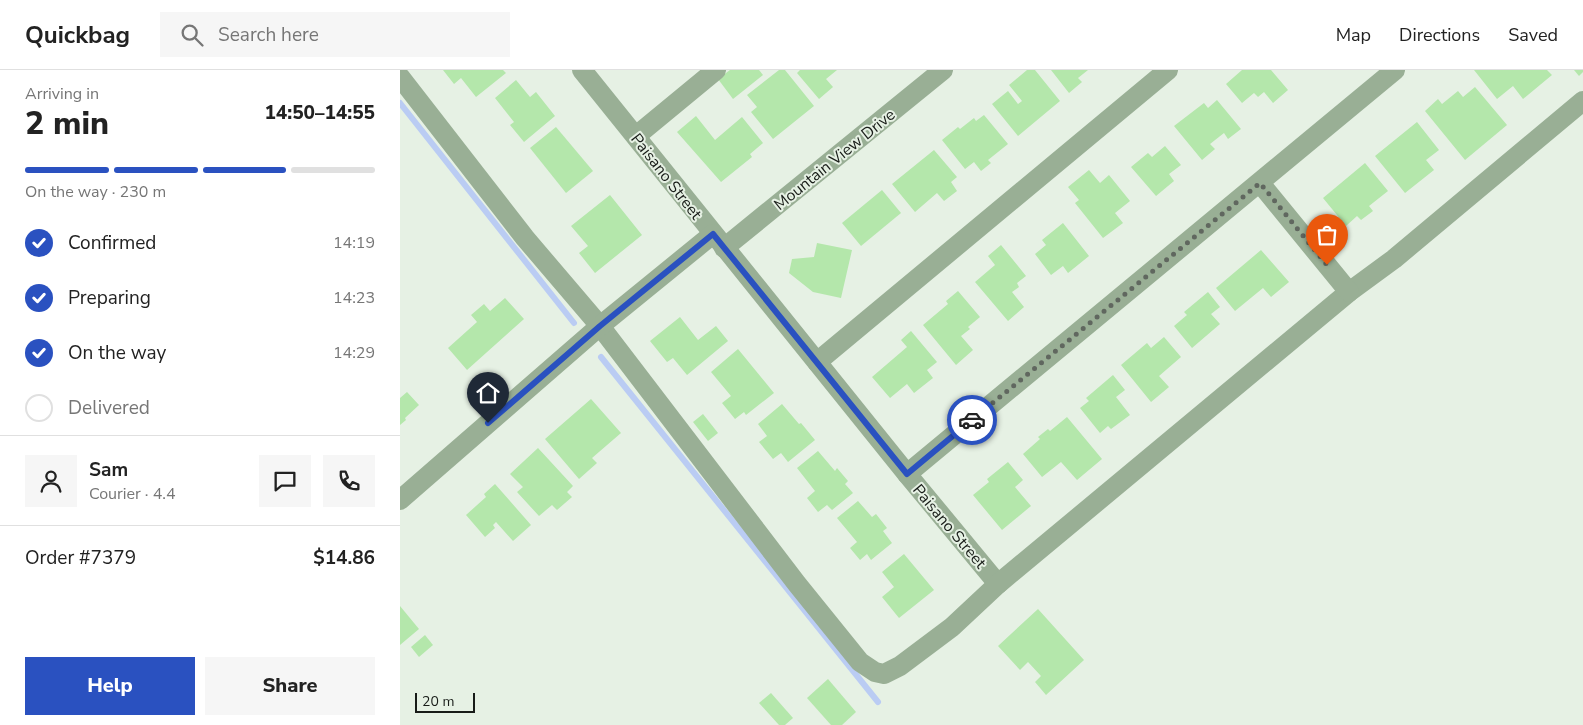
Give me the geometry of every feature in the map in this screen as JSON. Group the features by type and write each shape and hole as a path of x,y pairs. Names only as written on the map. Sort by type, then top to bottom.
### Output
{"street":[{"name":"Paisano Street","path":"582,70 907,474 998,584"},
{"path":"636,136 716,70"},
{"name":"Mountain View Drive","path":"400,500 600,326 719,241 943,70"},
{"path":"817,362 1168,70"},
{"path":"907,474 1395,70"},
{"path":"400,77 525,238 600,326 797,584 860,662 875,672 884,674 900,666 952,627 998,584 1349,292 1402,253 1583,102"},
{"path":"1260,183 1349,292"}],"building":[{"path":"443,70 503,70 506,73 476,97 461,78 454,84"},
{"path":"730,70 759,70 763,75 733,99 718,79"},
{"path":"779,70 785,70 814,106 773,139 751,112 757,107 747,95"},
{"path":"800,70 837,70 826,79 833,87 819,99 797,73"},
{"path":"1027,70 1035,70 1060,101 1018,136 992,104 1008,91 1018,104 1022,101 1009,85"},
{"path":"1051,70 1088,70 1078,78 1082,82 1069,93"},
{"path":"1242,70 1271,70 1288,90 1273,103 1264,92 1258,97 1254,93 1242,103 1226,84"},
{"path":"1474,70 1547,70 1552,75 1523,99 1513,86 1497,99"},
{"path":"1574,70 1583,70 1583,72 1579,76"},
{"path":"516,80 530,97 536,92 555,116 524,142 510,125 514,122 495,98"},
{"path":"1475,87 1507,125 1465,160 1425,111 1438,99 1442,104 1458,91 1463,97"},
{"path":"1217,100 1241,129 1228,139 1224,133 1210,144 1215,149 1202,160 1174,126 1204,103 1208,108"},
{"path":"984,115 1008,144 988,160 991,163 981,171 974,162 965,169 942,140 958,127 960,129 974,118 976,121"},
{"path":"696,116 715,140 742,117 763,143 750,154 752,157 721,182 677,132"},
{"path":"1417,122 1439,150 1426,160 1434,170 1405,193 1375,156"},
{"path":"556,127 593,171 566,193 530,148"},
{"path":"1165,146 1181,165 1169,174 1174,181 1156,196 1131,167 1148,153 1152,157"},
{"path":"934,150 957,177 951,182 957,191 944,201 937,193 915,212 892,184"},
{"path":"1365,163 1388,191 1369,206 1373,211 1361,220 1357,216 1346,226 1323,198"},
{"path":"1089,170 1100,183 1109,175 1130,201 1115,213 1123,223 1103,238 1075,203 1079,200 1068,187"},
{"path":"882,190 901,213 861,246 842,223"},
{"path":"610,195 642,235 595,273 579,253 588,246 571,226"},
{"path":"1063,223 1089,256 1068,273 1063,266 1051,275 1035,254 1046,245 1042,240"},
{"path":"817,243 852,250 841,298 813,292 789,273 792,259 814,257"},
{"path":"1001,245 1026,276 1017,283 1019,287 1012,292 1024,307 1008,321 975,282 995,265 988,256"},
{"path":"1261,250 1289,282 1271,297 1263,288 1235,311 1216,288"},
{"path":"958,291 980,317 961,336 973,350 956,365 923,325 948,304 946,301"},
{"path":"1208,292 1220,307 1211,314 1220,324 1192,348 1174,326 1187,315 1184,312"},
{"path":"505,298 524,319 467,370 448,348 477,322 471,315 484,304 490,311"},
{"path":"680,317 698,340 716,326 728,341 687,375 673,358 667,362 650,341"},
{"path":"911,331 937,362 927,370 933,378 914,393 907,384 890,398 872,377 907,347 901,340"},
{"path":"1164,337 1181,357 1159,376 1169,387 1151,402 1121,365 1147,343 1151,348"},
{"path":"738,349 774,393 746,415 744,412 735,419 722,403 731,396 711,372"},
{"path":"1113,375 1125,390 1116,397 1130,415 1111,429 1108,426 1100,433 1080,408 1089,401 1086,398"},
{"path":"407,392 419,405 400,425 400,398"},
{"path":"591,399 621,433 592,458 597,463 579,479 545,439"},
{"path":"782,404 815,440 788,462 781,453 773,459 759,442 767,436 758,424"},
{"path":"703,414 718,433 708,441 693,422"},
{"path":"1067,417 1102,459 1077,480 1061,462 1042,477 1023,454 1040,439 1038,437 1048,429 1050,431"},
{"path":"538,448 573,486 567,492 572,497 557,510 552,505 539,516 517,492 523,487 510,474"},
{"path":"818,451 835,471 837,468 848,481 845,484 853,493 832,510 827,505 818,512 807,498 815,491 797,468"},
{"path":"1008,462 1023,480 1015,487 1031,506 1002,530 973,495 989,482 987,479"},
{"path":"495,484 531,525 513,541 496,522 493,525 495,528 485,537 466,515 486,497 484,494"},
{"path":"858,501 872,517 876,514 887,528 883,531 892,543 871,560 867,554 860,560 850,548 857,542 837,518"},
{"path":"904,554 934,590 899,618 882,597 894,587 882,572"},
{"path":"400,606 419,629 400,645"},
{"path":"1038,609 1084,660 1046,695 1035,682 1041,676 1028,662 1020,670 998,646"},
{"path":"425,635 433,645 419,657 411,647"},
{"path":"828,679 856,712 842,725 831,725 807,698"},
{"path":"771,693 793,718 785,725 779,725 759,703"}],"waterway":[{"path":"400,103 574,323"},
{"path":"601,357 878,702"}],"way so far":[{"path":"972,420 1260,183 1327,265"}],"route":[{"path":"488,423 600,326 713,234 907,474 972,420"}]}
